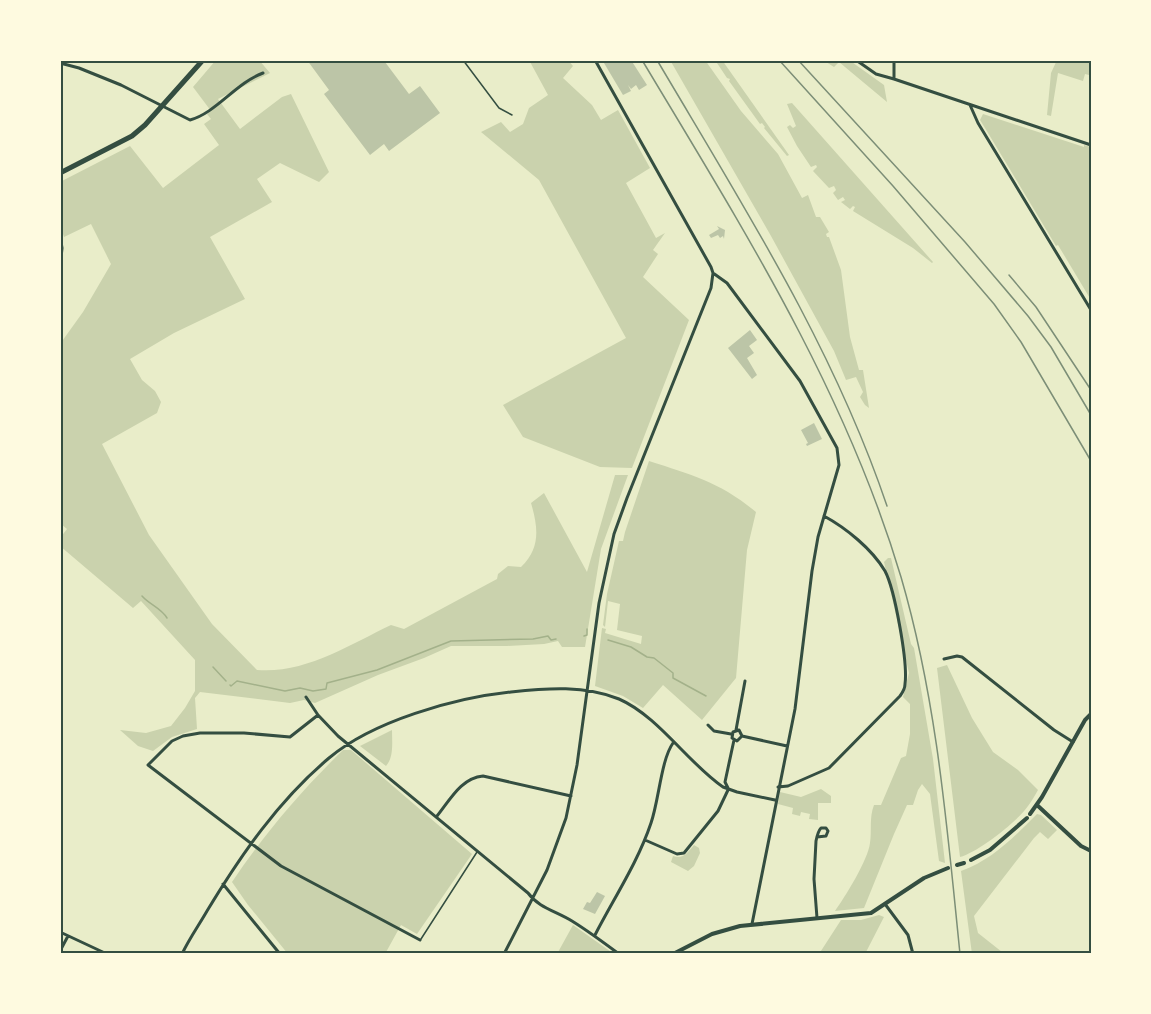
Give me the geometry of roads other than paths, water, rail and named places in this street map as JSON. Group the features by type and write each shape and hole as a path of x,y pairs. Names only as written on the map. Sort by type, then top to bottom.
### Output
{"main road":[{"path":"60,173 127,140 164,105 203,60"}],"street":[{"path":"504,954 554,852 571,796 578,765 598,603 614,534 711,288 713,273 595,60"},
{"path":"856,60 876,74 1091,145"},
{"path":"894,60 894,79"},
{"path":"60,63 103,77 164,105 190,120 251,77 263,73"},
{"path":"970,105 978,123 1091,310"},
{"path":"60,236 62,248 60,268"},
{"path":"713,273 727,283 800,381 837,448 839,465 824,516 812,571 798,691 752,924"},
{"path":"778,787 788,786 829,768 904,690 906,679 902,643 891,587 885,572 851,533 824,516"},
{"path":"944,659 962,657 1072,742"},
{"path":"732,734 736,730 745,681"},
{"path":"182,954 223,884 250,844 299,786 329,758 349,744 391,723 460,701 495,694 567,689 610,696 632,706 728,790 775,800"},
{"path":"306,697 318,715 349,744 528,892 535,903 568,918 619,954"},
{"path":"971,860 990,850 1029,816 1091,714"},
{"path":"318,715 290,737 244,733 183,736 172,741 148,765 250,844 302,879 420,940"},
{"path":"708,725 714,731 732,734"},
{"path":"736,730 741,732 742,736 787,746"},
{"path":"645,840 677,854 684,853 718,812 728,790 725,782 734,740 732,734"},
{"path":"734,740 739,740 742,736"},
{"path":"595,935 645,840 657,805 668,750 674,743"},
{"path":"437,816 460,786 476,777 483,776 571,796"},
{"path":"1037,805 1082,846 1091,850"},
{"path":"817,837 814,879 817,918"},
{"path":"957,865 964,863"},
{"path":"673,954 711,935 752,924 871,913 924,878 948,868"},
{"path":"223,884 279,954"},
{"path":"885,904 908,934 913,954"},
{"path":"60,932 107,954"},
{"path":"60,951 68,936"}],"lane":[{"path":"463,60 499,108 512,115"},
{"path":"420,940 478,851"}],"waterway":[{"path":"142,596 167,618"},
{"path":"584,636 587,635 587,629"},
{"path":"230,685 237,681 285,691 300,688 313,691 326,689 327,683 377,670 451,641 533,639 548,636 551,640 556,639"},
{"path":"608,640 631,647 647,657 654,658 673,673 673,678 706,696"},
{"path":"213,667 226,681"}],"railway":[{"path":"642,60 717,185 788,311 851,440 878,508 901,577 924,670 939,764 960,954"},
{"path":"657,60 753,222 813,333 865,447 887,506"},
{"path":"779,60 893,186 994,304 1021,342 1091,461"},
{"path":"798,60 965,242 1028,316 1051,347 1091,415"},
{"path":"1009,275 1036,307 1091,390"}]}
